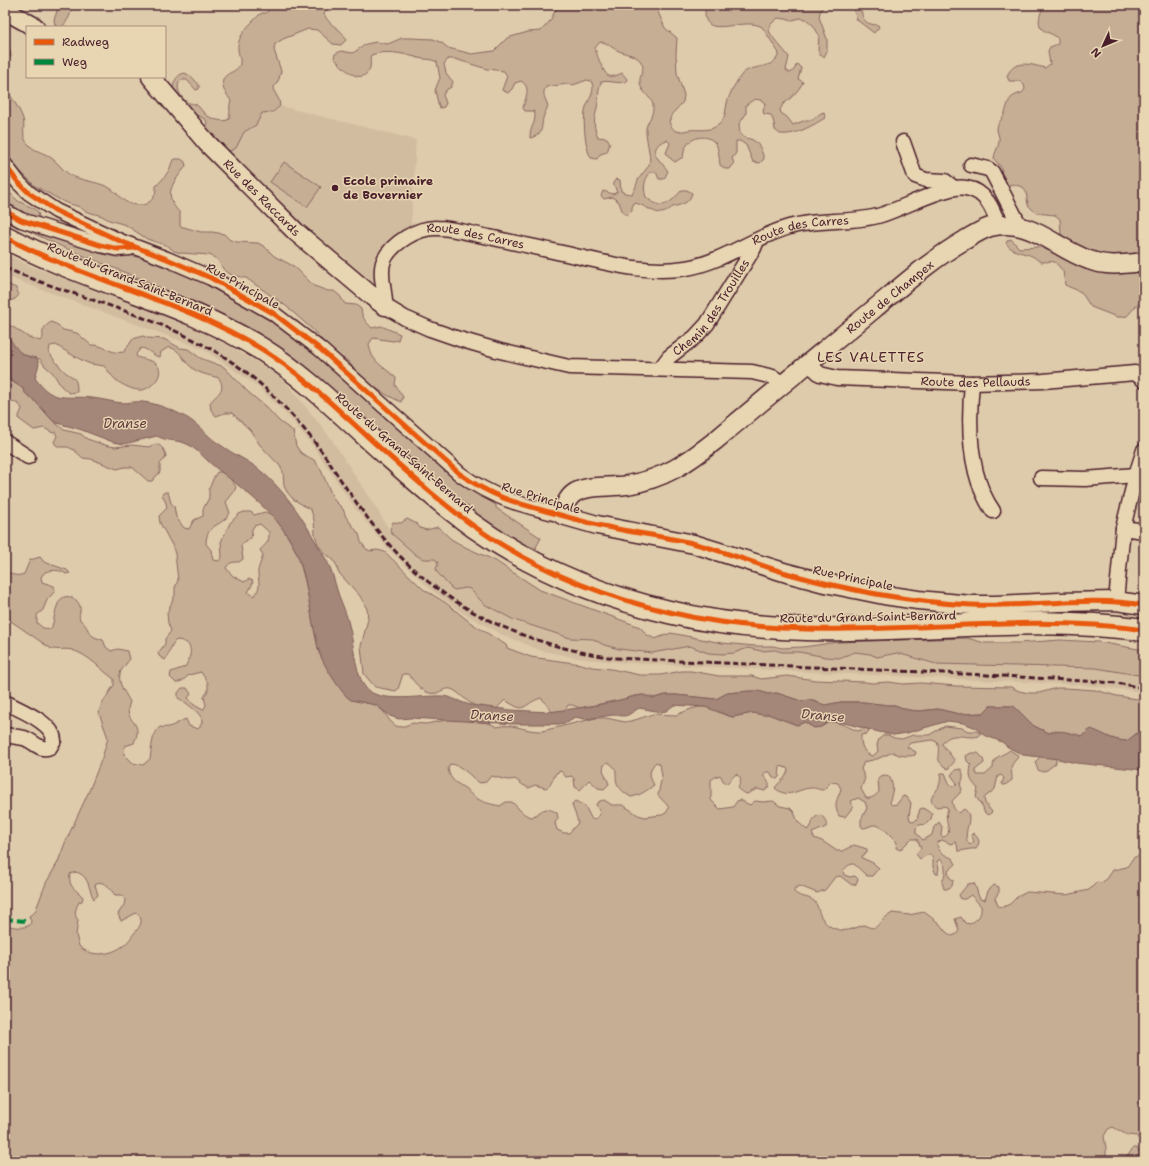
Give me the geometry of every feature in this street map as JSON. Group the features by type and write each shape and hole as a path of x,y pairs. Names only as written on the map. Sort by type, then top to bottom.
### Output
{"main road":[{"name":"Route du Grand-Saint-Bernard","path":"5,237 61,263 190,312 247,340 279,360 309,383 430,492 476,527 539,566 609,595 649,607 703,619 766,628 830,630 1039,623 1102,625 1144,630"}],"street":[{"path":"5,9 33,26"},
{"name":"Rue des Raccards","path":"152,78 207,143 296,232 385,306"},
{"path":"903,142 915,176 926,180 945,181 954,188"},
{"name":"Rue Principale","path":"5,165 18,182 41,202 79,222 211,278 273,313 320,349 454,469 475,484 506,500 597,525 694,544 787,573 825,583 884,595 971,605 1116,601 1144,605"},
{"path":"971,165 988,169 992,172 1020,226"},
{"name":"Route des Carres","path":"385,306 382,271 384,260 401,241 411,234 423,229 437,228 469,233 608,263 661,271 688,268 701,264 790,226 880,215 954,188 965,187 980,194 990,204 999,226"},
{"path":"5,210 21,220 100,245 118,249 137,247"},
{"name":"Route de Champex","path":"570,518 566,505 573,494 583,490 616,487 637,483 675,469 710,444 809,364 893,293 945,253 984,229 999,226 1020,226 1038,232 1072,252 1095,262 1112,265 1144,262"},
{"name":"Chemin des Trouilles","path":"660,370 669,357 695,337 707,324 754,248 756,243 755,241"},
{"path":"385,306 430,329 500,351 569,367 762,373 773,376 783,384"},
{"name":"Route des Pellauds","path":"809,364 820,374 830,377 972,383 1043,381 1134,373 1144,380"},
{"path":"972,383 970,398 970,429 973,458 986,501 993,511"},
{"path":"5,442 28,457"},
{"path":"1116,601 1123,528 1136,475 1144,450"},
{"path":"1041,478 1085,479 1136,475"},
{"path":"1123,528 1144,531"},
{"path":"5,702 44,724 52,731 54,740 50,747 46,749 41,748 26,739 5,735"}],"shaded area":[{"path":"59,5 71,5 69,17 63,26 55,25 54,20"},
{"path":"273,5 328,5 324,14 329,22 342,32 346,40 341,45 333,44 317,30 308,29 283,39 275,44 274,50 281,71 279,79 273,89 279,100 280,106 273,112 262,113 256,125 244,132 236,148 230,151 204,133 207,124 206,120 189,112 179,104 173,91 174,83 181,74 185,73 192,77 199,85 199,89 196,90 187,80 181,80 178,89 183,99 189,103 195,104 206,115 212,118 222,121 228,120 231,101 224,90 223,79 240,64 238,44 245,30 259,15 266,13"},
{"path":"558,5 655,5 665,28 677,38 677,73 684,95 683,102 672,114 669,122 673,129 679,132 713,128 720,124 724,118 730,96 743,73 753,68 773,62 779,53 762,27 754,24 715,26 709,24 705,17 706,5 824,5 819,17 827,39 827,51 824,57 820,55 818,50 819,35 813,25 806,19 800,18 793,20 778,18 771,24 769,31 789,57 786,70 790,73 794,70 797,64 801,68 798,79 803,82 789,100 783,104 780,110 781,113 787,117 793,125 806,120 812,120 824,112 825,118 798,132 780,134 775,130 771,115 764,114 764,102 757,99 753,101 746,105 746,114 739,124 740,134 745,138 756,142 764,159 760,163 753,162 746,145 740,141 736,141 736,153 732,158 734,164 730,169 725,169 720,165 716,145 709,138 701,137 690,142 686,146 683,157 675,162 666,153 670,143 667,140 661,142 656,147 655,155 668,171 664,179 659,179 656,172 651,172 645,184 646,197 652,202 662,205 674,199 682,190 687,190 692,193 691,197 685,203 673,207 663,213 654,212 634,203 632,211 628,215 623,213 619,202 612,197 604,199 601,196 603,191 613,194 617,192 613,183 616,179 620,180 621,191 632,194 638,180 649,165 650,157 646,137 646,128 652,115 653,105 651,99 644,92 641,86 640,80 643,66 638,58 619,51 608,44 600,42 595,48 600,64 607,75 612,76 622,73 627,79 626,82 601,82 599,87 595,127 598,137 607,138 610,143 607,152 600,154 597,159 591,158 589,154 584,128 585,111 593,89 591,81 587,80 573,85 567,84 546,87 544,96 548,106 544,114 542,129 538,134 530,138 535,115 534,111 525,111 523,108 527,93 526,87 521,81 515,83 508,93 502,90 507,76 504,71 487,69 455,59 448,59 444,64 446,73 453,82 451,87 446,90 443,95 446,103 444,107 440,108 435,90 440,78 437,62 399,53 376,53 371,55 369,70 365,75 356,76 346,70 334,58 335,54 341,51 353,53 366,44 376,42 388,44 402,38 433,39 442,43 448,48 472,54 494,51 507,38 528,32 541,31 550,21"},
{"path":"852,5 858,5 865,21 878,25 879,27 874,33 857,20"},
{"path":"1045,5 1144,5 1144,301 1136,306 1127,316 1117,317 1091,307 1081,292 1065,285 1063,271 1055,262 1040,262 1030,255 1012,249 1006,243 1011,239 1019,248 1040,247 1050,251 1055,250 1064,238 1061,234 1060,219 1055,215 1036,213 1028,205 1026,192 1023,187 1012,184 1007,186 1000,177 1002,170 994,159 999,143 997,129 998,124 1004,114 1008,102 1012,97 1022,93 1025,89 1021,81 1009,81 1007,76 1014,67 1018,65 1028,64 1045,68 1050,64 1048,51 1050,47 1058,44 1058,39 1042,29 1039,23 1041,11"},
{"path":"5,39 8,43 11,56 5,66"},
{"path":"5,87 22,116 24,123 24,138 31,147 53,159 70,175 108,187 128,203 144,205 148,203 154,197 156,186 167,173 172,162 175,159 181,159 185,162 186,166 177,177 171,188 170,194 174,206 180,213 180,226 201,232 224,234 230,240 237,242 258,243 265,247 274,256 295,267 314,286 328,291 334,291 340,296 345,304 356,305 361,309 362,315 372,328 381,326 400,334 398,340 393,341 373,338 369,344 372,356 375,360 396,378 395,385 403,397 401,402 369,384 358,374 348,361 332,352 313,330 286,306 246,278 232,275 224,270 217,259 209,255 174,251 168,246 147,239 126,225 109,220 102,216 85,211 80,207 64,202 35,186 8,161 5,156"},
{"name":"Ecole primaire de Bovernier","path":"280,106 416,140 411,225 392,238 379,256 375,263 377,286 374,289 367,287 344,257 293,225 225,149 236,148 244,132 253,128 262,113 273,112"},
{"path":"284,162 321,187 307,207 270,182"},
{"path":"5,188 18,201 35,209 38,212 39,217 34,219 5,205"},
{"path":"5,214 125,254 147,259 202,281 251,307 276,323 321,359 461,483 496,505 496,508 541,538 536,547 537,549 523,544 479,517 440,487 374,428 372,424 371,425 266,340 211,310 153,287 151,283 67,249 5,220"},
{"path":"5,253 32,267 188,322 281,376 330,437 391,533 416,555 423,559 435,558 438,562 437,572 450,587 470,589 484,604 514,620 570,638 594,639 619,649 652,653 690,646 699,650 741,650 748,648 761,651 775,650 782,652 799,652 839,658 855,652 870,654 877,657 897,653 936,664 1096,668 1144,676 1144,692 1081,685 628,663 584,659 542,651 501,634 461,612 430,589 388,549 355,508 313,446 291,419 256,385 203,349 5,276"},
{"path":"5,283 16,288 19,295 15,299 5,303"},
{"path":"51,322 58,325 63,330 77,333 91,345 100,346 111,351 119,353 124,352 133,339 143,336 148,338 164,339 180,348 188,349 200,358 224,367 280,422 293,431 296,446 301,453 314,460 320,468 334,500 343,509 346,517 359,534 361,542 366,549 370,551 377,550 385,552 423,589 446,603 471,623 506,645 507,648 531,657 581,664 640,675 661,675 691,671 719,676 752,676 761,679 787,676 815,680 872,683 889,682 903,684 921,683 956,686 1011,687 1019,691 1029,693 1039,693 1057,688 1095,690 1117,696 1144,700 1144,734 1137,733 1127,741 1112,738 1091,730 1082,736 1055,731 1049,733 1034,726 1013,706 990,706 983,713 959,714 938,709 919,711 908,710 895,705 863,702 841,702 825,705 810,700 801,701 777,693 768,694 759,691 750,691 727,693 716,699 676,695 666,695 654,698 643,695 580,708 568,705 565,710 552,712 541,698 521,708 512,705 505,700 495,710 478,707 451,689 445,689 437,693 428,692 420,688 408,674 403,674 396,691 375,687 364,674 361,646 368,619 367,609 360,596 338,572 337,566 332,558 324,553 318,544 311,510 293,499 287,492 284,486 283,472 280,466 260,445 250,430 232,413 225,413 216,416 211,410 210,403 220,392 222,386 219,378 196,371 187,363 179,352 173,348 169,347 161,352 160,357 141,348 136,354 137,357 155,363 160,371 154,383 146,389 135,390 119,382 104,366 88,363 56,345 50,346 49,352 52,357 65,372 76,381 77,392 69,393 61,386 53,373 40,359 24,355 17,350 9,338 5,335 5,324 13,327 28,337 40,341 43,337 44,328"},
{"path":"5,377 22,388 25,393 36,402 53,421 64,430 81,434 87,439 115,447 132,445 149,447 152,445 160,446 164,450 166,457 160,464 160,472 152,481 148,481 132,467 117,469 91,459 83,458 68,447 60,447 56,445 54,442 57,436 55,432 53,433 44,428 34,430 19,419 22,409 21,407 5,396"},
{"path":"217,472 223,473 228,476 236,487 226,502 230,513 223,521 211,529 207,537 206,544 211,550 213,560 219,561 222,557 221,542 230,523 239,514 251,512 254,515 265,512 272,515 279,523 294,547 299,559 305,581 319,653 329,670 351,700 376,705 396,726 401,727 413,723 426,724 451,719 489,723 497,727 514,726 542,731 596,718 606,718 625,722 653,714 676,715 691,709 705,707 732,717 753,713 764,715 768,714 797,725 805,722 815,728 834,722 858,731 867,728 869,731 866,734 861,735 861,742 867,754 873,756 878,751 877,745 879,739 884,735 902,739 913,735 929,735 945,726 962,728 968,731 976,731 980,733 979,736 974,737 950,737 942,744 955,761 948,769 938,759 937,742 932,740 910,743 907,747 916,752 915,755 904,756 893,752 877,759 864,762 861,769 865,778 861,789 866,798 872,798 879,792 878,779 880,776 885,775 889,776 892,784 890,803 892,805 897,804 903,796 907,797 911,803 909,816 910,820 914,822 917,819 920,809 923,808 932,814 931,819 926,824 919,825 916,828 916,833 923,840 932,835 934,827 939,822 942,827 942,837 948,834 946,818 948,809 947,807 942,806 937,807 933,804 931,799 938,789 941,773 945,773 950,785 954,786 957,783 951,775 955,770 961,769 963,777 960,785 962,789 952,801 955,809 959,813 964,809 968,813 969,821 966,836 967,841 970,845 974,841 971,835 973,833 979,842 976,849 963,851 958,851 957,844 955,842 951,844 942,840 937,843 940,852 953,859 956,864 948,871 949,877 953,880 952,886 947,889 944,889 942,882 945,870 944,864 940,859 937,861 939,868 938,874 936,874 933,867 933,857 929,854 920,859 916,854 921,848 917,839 911,839 900,850 896,848 897,842 880,826 873,825 863,828 861,826 861,820 867,808 865,802 858,798 851,801 853,807 845,817 839,816 836,805 841,789 838,783 831,782 823,790 812,788 789,794 784,793 775,788 784,778 788,770 787,768 780,766 779,777 777,779 773,777 770,772 766,772 763,775 769,783 769,787 765,791 757,789 747,794 742,792 738,789 741,778 736,774 726,784 720,775 715,777 711,780 711,800 720,809 733,807 737,801 740,800 750,805 755,801 773,801 780,806 790,808 794,812 798,822 807,830 810,828 813,820 817,816 821,815 824,818 826,827 812,833 814,838 822,841 837,851 842,851 854,845 867,849 867,853 862,856 862,858 873,863 879,868 872,876 867,876 854,864 852,864 843,871 844,875 850,877 855,876 858,879 856,884 852,885 840,876 835,877 825,890 817,893 800,886 794,889 796,894 814,901 824,922 839,930 848,930 864,925 873,928 892,913 909,915 924,912 939,923 946,932 952,936 957,934 959,930 955,919 961,917 965,923 970,924 977,919 981,912 981,906 971,895 965,899 961,899 959,895 968,884 974,883 980,899 985,900 988,891 994,885 999,887 999,892 995,898 998,906 1003,907 1027,892 1066,895 1089,890 1097,882 1101,883 1107,879 1113,870 1127,867 1133,858 1140,855 1144,857 1144,1145 1141,1144 1137,1136 1127,1135 1113,1127 1108,1129 1104,1136 1106,1161 5,1161 5,925 21,927 30,925 31,921 29,916 35,912 46,883 58,862 102,758 108,738 99,713 101,705 114,685 114,679 84,655 72,650 50,648 5,617 5,570 14,575 24,574 30,560 40,557 44,562 67,570 70,573 66,574 56,570 45,572 41,577 42,582 54,586 55,591 47,600 43,610 37,615 37,623 43,628 51,629 60,600 64,597 69,597 76,600 79,604 80,620 84,623 93,636 103,640 106,647 111,651 118,649 127,651 129,660 121,671 120,680 122,688 130,702 128,712 137,728 137,733 134,743 125,746 124,754 133,763 143,765 150,759 153,738 160,727 170,726 186,719 189,726 198,729 202,723 201,717 196,711 178,698 178,693 182,688 187,688 191,694 188,698 194,705 203,710 206,705 204,697 208,691 208,683 201,672 189,675 182,681 176,683 170,677 171,672 185,667 190,653 189,646 182,641 176,640 165,660 159,656 158,653 165,644 165,639 171,631 167,613 175,595 175,588 178,580 173,547 160,523 159,516 167,508 162,494 168,492 171,503 174,506 176,517 184,528 189,529 194,520 203,516 203,509 209,498 209,489","holes":["260,524 269,532 269,539 260,550 263,555 258,572 259,586 254,596 248,592 253,581 249,579 244,582 233,576 226,568 230,563 239,562 243,559 241,546 250,538 254,526","608,762 614,767 618,785 631,797 654,785 650,773 656,762 660,764 662,776 658,795 669,808 666,813 662,815 645,817 638,815 623,805 612,805 604,800 596,804 600,813 599,816 593,820 585,806 575,801 572,804 578,823 569,833 564,833 557,830 555,823 558,818 557,813 546,809 532,817 524,813 512,802 506,802 500,806 489,804 476,798 454,781 448,769 450,764 458,766 480,783 486,782 491,776 506,780 515,779 529,788 535,785 546,788 550,785 556,773 561,771 566,777 572,776 575,787 580,790 589,780 598,788 604,789 609,784 603,770 604,765","76,872 84,876 94,899 98,895 95,885 100,882 107,885 115,895 122,895 125,900 124,905 118,914 121,921 136,913 140,917 141,923 139,927 128,941 118,949 107,953 95,954 84,950 79,946 76,935 78,920 76,911 77,906 79,902 82,901 83,897 71,885 70,874"]},
{"path":"407,519 417,524 420,528 426,530 438,527 451,539 494,560 540,590 640,627 647,635 655,639 671,633 722,643 773,646 782,648 803,647 838,642 967,638 985,643 1019,643 1060,640 1098,642 1144,650 1144,676 1096,668 936,664 897,653 877,657 870,654 855,652 839,658 799,652 782,652 775,650 761,651 748,648 734,653 722,654 708,653 690,646 652,653 619,649 604,645 593,639 570,638 514,620 484,604 470,589 466,588 454,590 437,572 436,568 438,563 435,559 423,559 416,555 391,533 390,529 393,522 401,523"},
{"path":"1010,750 1018,757 1012,766 1012,780 1003,785 1002,783 1004,778 1001,775 998,776 995,789 984,798 985,803 992,812 988,815 984,812 983,807 976,797 978,789 971,778 971,765 967,761 966,756 971,753 978,753 983,758 984,763 975,770 977,775 985,775 993,768 996,758"},
{"path":"1041,756 1056,758 1056,763 1042,772 1038,770 1035,762"},
{"path":"1133,1148 1137,1148 1144,1161 1121,1161 1127,1157"}],"water":[{"name":"Dranse","path":"5,335 21,353 37,358 39,364 35,378 48,392 60,397 92,398 122,403 143,402 167,408 189,419 230,452 252,464 266,475 291,503 328,563 351,632 361,679 364,686 376,695 394,698 442,696 471,705 511,710 549,712 592,706 643,695 654,698 666,695 676,695 716,699 727,693 750,691 759,691 768,694 777,693 801,701 810,700 825,705 841,702 863,702 895,705 908,710 919,711 938,709 959,714 983,713 990,706 1013,706 1034,726 1049,733 1062,731 1082,736 1091,729 1112,738 1127,741 1137,733 1144,734 1144,770 1076,763 1058,759 1023,755 1002,742 984,735 974,727 963,723 948,721 907,733 894,735 844,723 831,722 821,727 814,728 805,722 797,725 768,714 764,715 753,713 732,717 705,707 674,705 666,711 661,712 639,708 624,716 613,715 585,719 575,717 565,723 558,724 517,724 411,718 399,719 390,716 376,705 351,700 340,688 328,670 318,646 307,588 299,559 284,531 275,519 253,497 196,450 185,443 157,436 124,444 113,442 53,421 36,402 25,393 22,387 5,377"}],"railway":[{"path":"5,268 164,326 223,356 251,376 273,395 303,427 321,450 347,490 374,527 396,552 419,574 443,593 469,610 524,636 584,653 615,658 987,675 1116,683 1144,688"}],"marked path":[{"path":"5,919 25,921"}],"cycle path":[{"path":"5,165 29,193 56,211 120,241 211,278 273,313 320,349 460,474 494,494 527,506 592,524 692,543 786,573 832,585 901,598 971,605 1014,605 1080,601 1123,602 1144,605"},
{"path":"5,211 21,220 100,245 118,249 134,248"},
{"path":"5,237 69,267 201,318 263,350 280,361 312,386 420,483 475,527 497,542 544,568 618,598 669,612 703,619 772,627 848,629 1017,623 1102,625 1144,630"}],"place":[{"name":"Ecole primaire de Bovernier","path":"335,188"}],"district":[{"name":"LES VALETTES","path":"871,357"}]}
